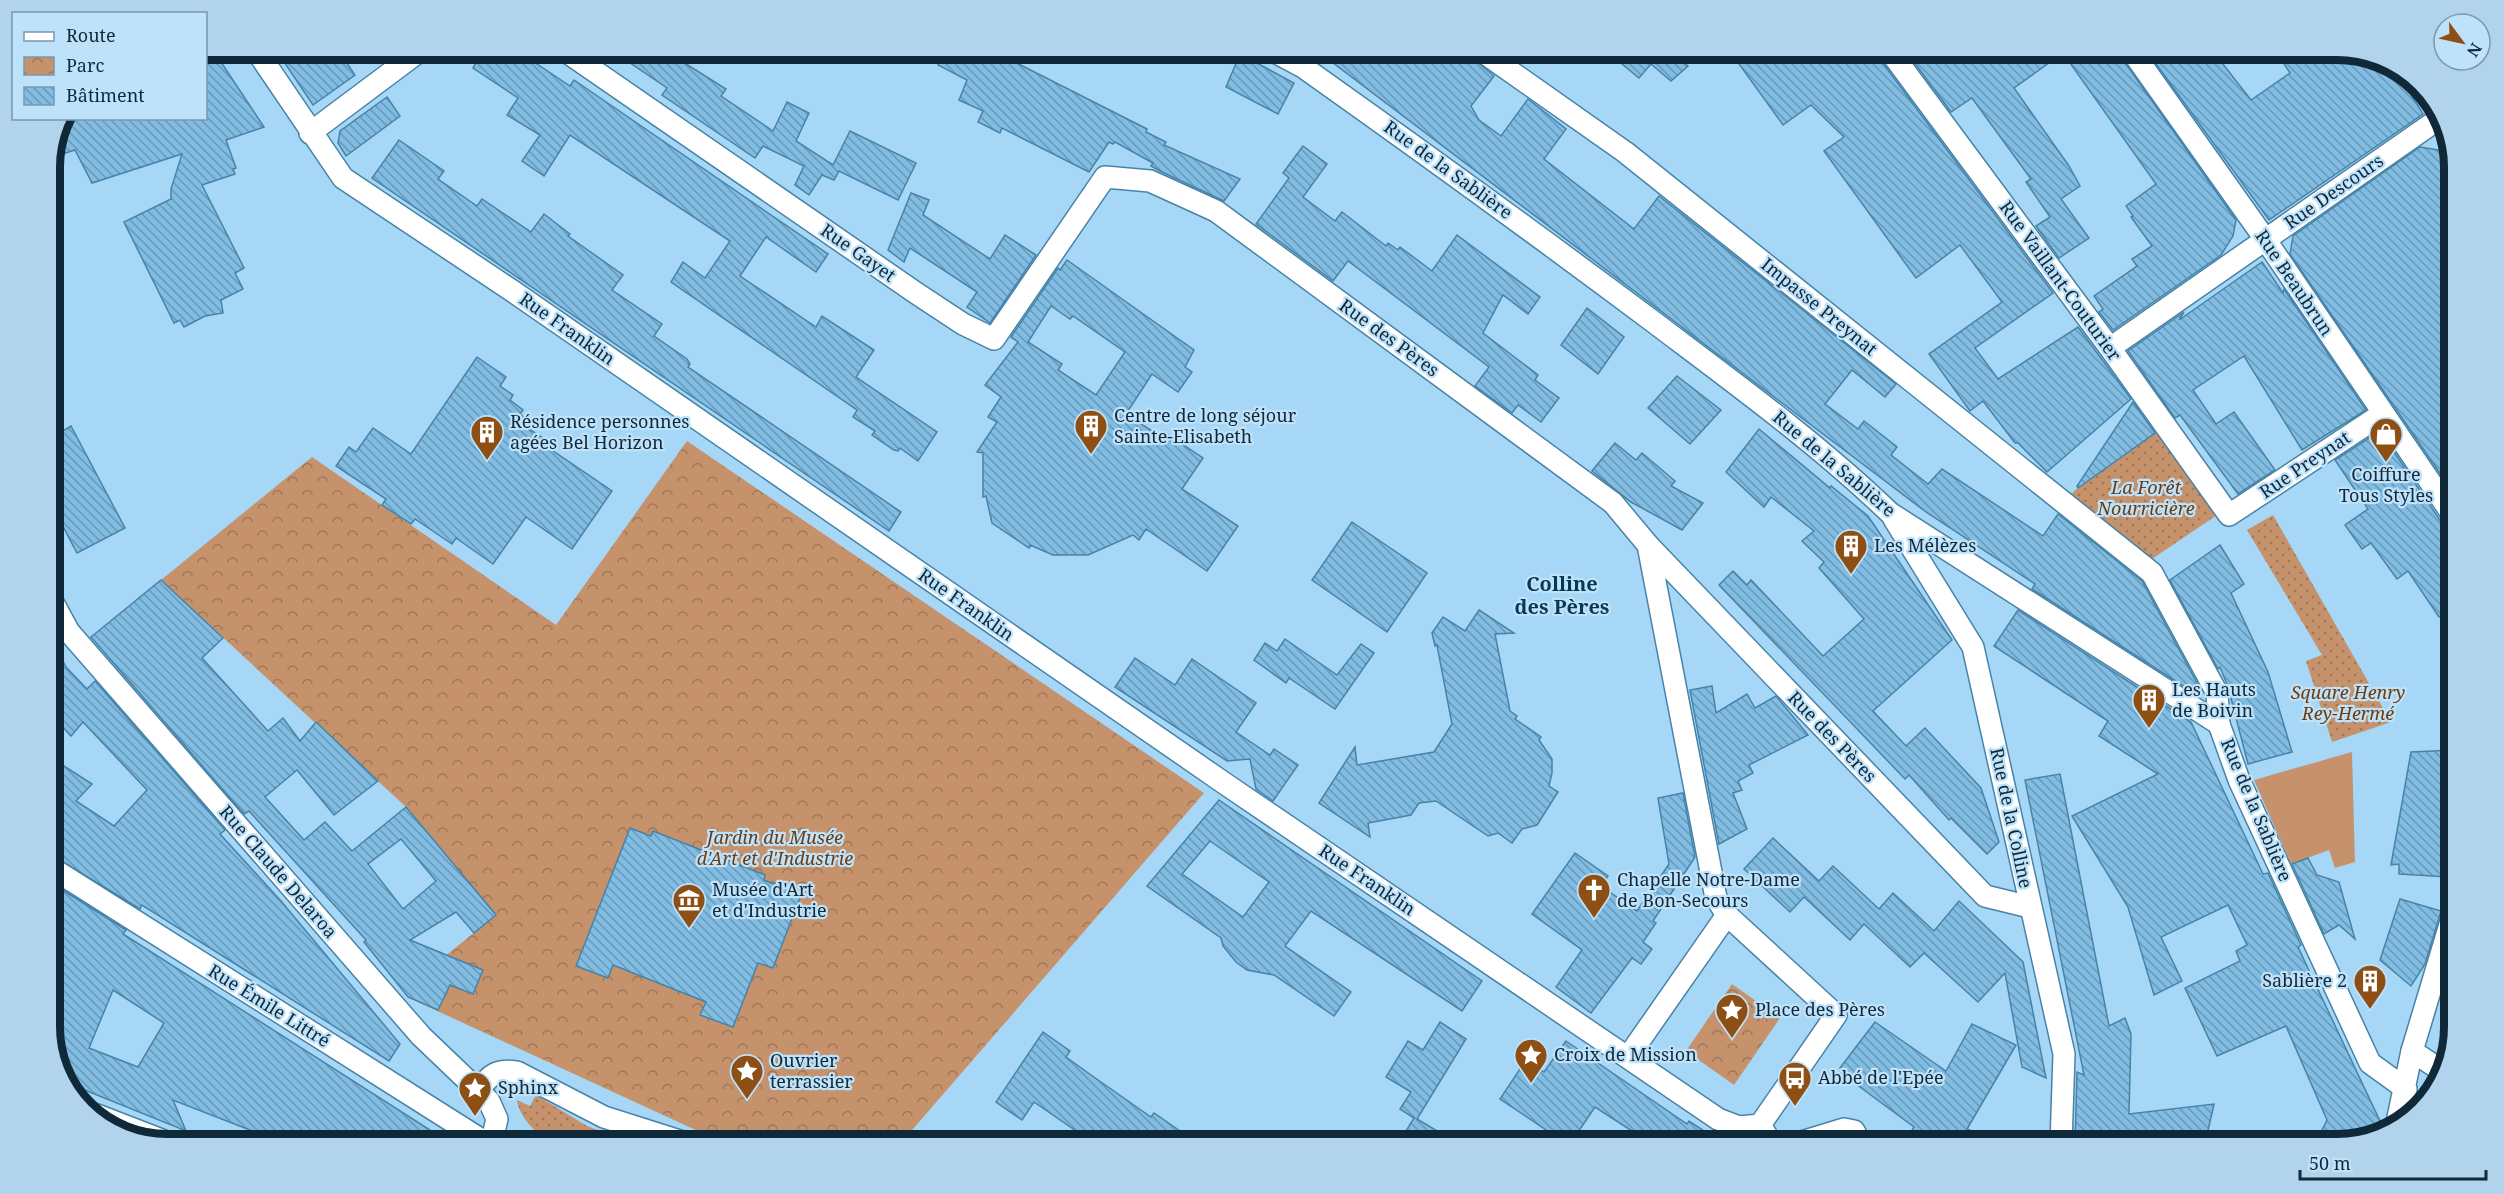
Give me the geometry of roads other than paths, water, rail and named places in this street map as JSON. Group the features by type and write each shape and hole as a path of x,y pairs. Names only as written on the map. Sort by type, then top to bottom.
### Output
{"street":[{"name":"Rue Franklin","path":"263,60 310,133 343,178 511,290 1214,776 1719,1119 1739,1127 1760,1125"},
{"path":"310,133 409,60"},
{"name":"Rue Gayet","path":"578,60 916,293 963,324 994,339 1106,177"},
{"name":"Rue de la Sablière","path":"1290,60 1303,67 1499,206 1778,416 1852,477 1890,513 2219,724 2239,780 2370,1063 2406,1089"},
{"name":"Impasse Preynat","path":"1494,60 1625,152 2152,573 2217,693 2219,724"},
{"name":"Rue Vaillant-Couturier","path":"1896,60 2229,515"},
{"name":"Rue Beaubrun","path":"2138,60 2265,239 2382,414 2444,500"},
{"name":"Rue Descours","path":"2109,348 2434,122"},
{"name":"Rue des Pères","path":"1106,177 1150,181 1216,211 1613,503 1648,545 1985,896 2030,907"},
{"name":"Rue Preynat","path":"2229,515 2382,414"},
{"name":"Rue de la Colline","path":"1890,513 1973,647 2064,1054 2061,1134"},
{"name":"Rue des Pères","path":"1648,545 1716,898 1726,915"},
{"name":"Rue Claude Delaroa","path":"60,615 69,632 421,1036 479,1091 494,1109 497,1119 493,1134"},
{"name":"Rue Émile Littré","path":"60,873 474,1134"},
{"path":"1628,1057 1726,915 1836,1015 1760,1125 1766,1134"},
{"path":"2400,1113 2412,1050 2444,944"},
{"path":"2412,1050 2436,1067"},
{"path":"479,1091 491,1074 502,1070 517,1072 604,1117 658,1134"},
{"path":"1828,1134 1844,1129 1854,1131 1856,1134"}],"place":[{"name":"Centre de long séjour Sainte-Elisabeth","path":"1091,455"},
{"name":"Résidence personnes agées Bel Horizon","path":"487,461"},
{"name":"Coiffure Tous Styles","path":"2386,463"},
{"name":"Les Mélèzes","path":"1851,575"},
{"name":"Les Hauts de Boivin","path":"2149,729"},
{"name":"Chapelle Notre-Dame de Bon-Secours","path":"1594,919"},
{"name":"Musée d'Art et d'Industrie","path":"689,929"},
{"name":"Sablière 2","path":"2370,1010"},
{"name":"Place des Pères","path":"1732,1039"},
{"name":"Croix de Mission","path":"1531,1084"},
{"name":"Ouvrier terrassier","path":"747,1100"},
{"name":"Abbé de l'Epée","path":"1795,1107"},
{"name":"Sphinx","path":"475,1117"}],"district":[{"name":"Colline des Pères","path":"1562,596"}],"park label":[{"name":"La Forêt Nourricière","path":"2146,498"},
{"name":"Square Henry Rey-Hermé","path":"2348,703"},
{"name":"Jardin du Musée d'Art et d'Industrie","path":"775,848"}]}
